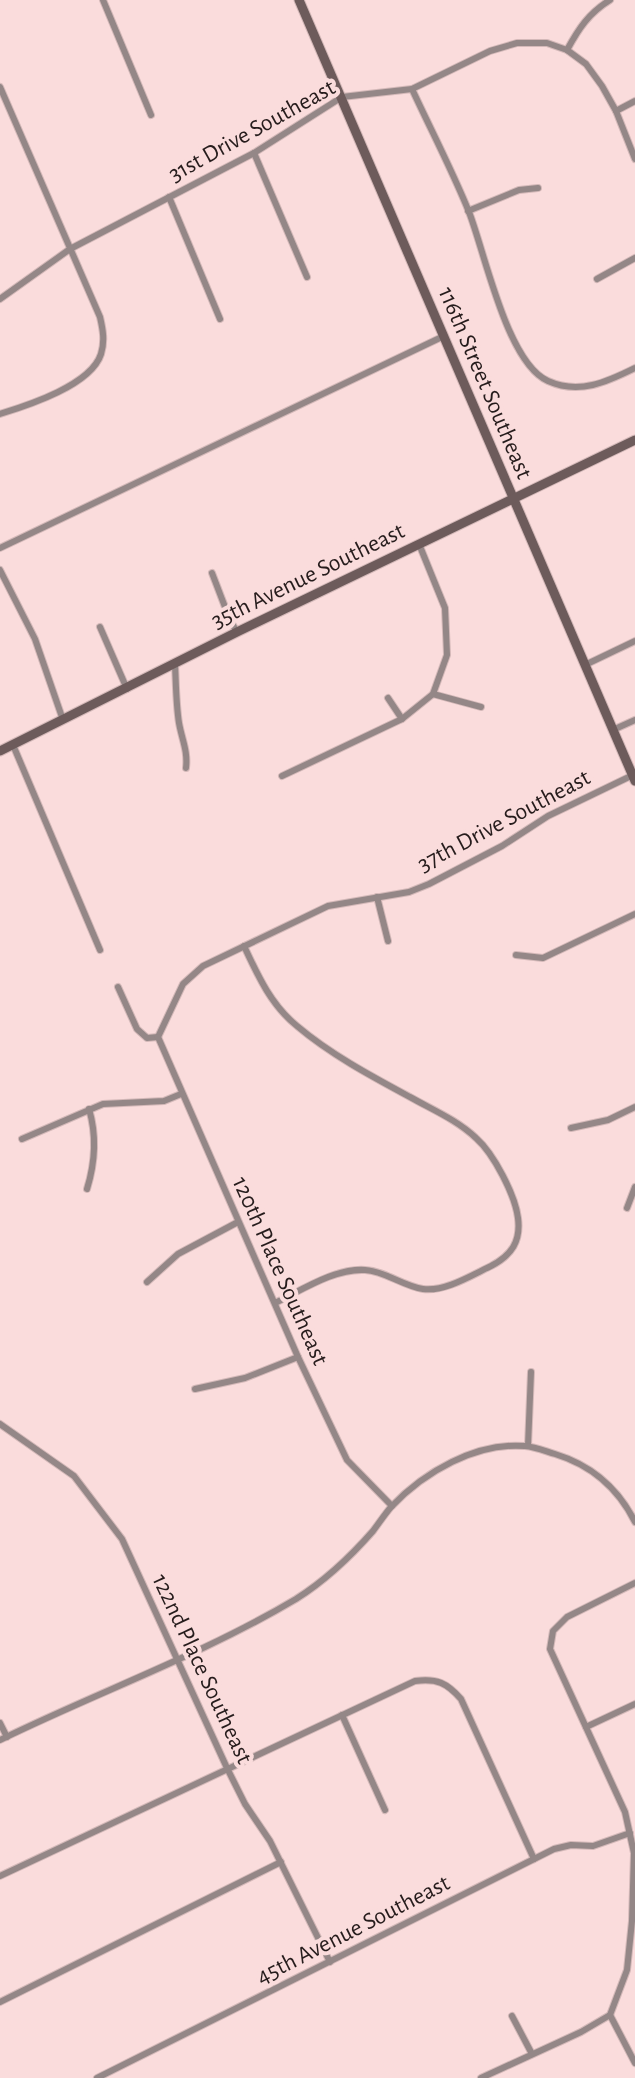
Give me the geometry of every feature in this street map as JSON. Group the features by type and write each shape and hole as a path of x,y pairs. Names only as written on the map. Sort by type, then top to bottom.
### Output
{"street":[{"path":"103,0 151,115"},
{"name":"116th Street Southeast","path":"299,0 634,778"},
{"path":"610,0 595,9 580,26 567,50 586,64 602,86 616,111 635,159"},
{"name":"31st Drive Southeast","path":"0,299 70,249 254,153 342,97 412,89 490,51 517,43 547,43 567,50"},
{"path":"0,87 100,317 104,338 100,357 89,372 73,384 0,414"},
{"path":"412,89 468,211 512,338 526,364 545,381 565,387 588,388 635,368"},
{"path":"616,111 635,101"},
{"path":"254,153 307,277"},
{"path":"468,211 519,190 538,188"},
{"path":"169,197 220,319"},
{"path":"597,279 635,258"},
{"path":"0,548 444,336"},
{"name":"35th Avenue Southeast","path":"0,751 237,632 635,440"},
{"path":"282,776 402,719 433,694 447,655 445,608 419,544"},
{"path":"0,570 35,639 63,720"},
{"path":"212,573 237,632"},
{"path":"100,627 127,689"},
{"path":"587,664 635,641"},
{"path":"175,664 177,707 188,753 186,768"},
{"path":"433,694 481,707"},
{"path":"388,698 402,719"},
{"path":"615,729 635,720"},
{"path":"13,745 100,950"},
{"name":"37th Drive Southeast","path":"158,1037 183,984 203,966 328,906 409,892 467,866 548,816 634,778"},
{"path":"377,897 388,941"},
{"path":"516,955 543,958 635,914"},
{"path":"244,946 260,981 281,1012 299,1028 369,1074 449,1117 478,1140 497,1166 517,1210 519,1230 514,1250 495,1264 443,1287 424,1289 366,1270 344,1272 275,1303"},
{"path":"118,987 137,1029 147,1038 158,1037"},
{"name":"120th Place Southeast","path":"158,1037 298,1357 347,1460 392,1506"},
{"path":"22,1139 89,1109 119,1102 164,1101 181,1094"},
{"path":"571,1128 608,1120 635,1107"},
{"path":"87,1189 94,1155 93,1123 89,1109"},
{"path":"627,1208 635,1187"},
{"path":"147,1282 178,1254 238,1222"},
{"path":"195,1389 245,1378 298,1357"},
{"path":"528,1446 531,1372"},
{"name":"122nd Place Southeast","path":"0,1424 74,1476 122,1539 227,1768 281,1862 330,1962"},
{"path":"0,1723 3,1739 178,1659 298,1598 344,1559 392,1506 424,1479 465,1456 498,1446 528,1446 575,1460 599,1476 625,1502 635,1522"},
{"path":"481,2078 581,2032 610,2015 627,1970 634,1921 634,1853 625,1812 550,1649 553,1631 567,1617 635,1583"},
{"path":"0,1876 415,1681 431,1679 447,1684 461,1699 534,1859"},
{"path":"586,1727 635,1704"},
{"path":"342,1715 385,1810"},
{"path":"625,1812 635,1807"},
{"name":"45th Avenue Southeast","path":"97,2078 554,1849 571,1845 593,1846 630,1833"},
{"path":"0,2002 281,1862"},
{"path":"610,2015 635,2063"},
{"path":"512,2016 532,2054"}]}
